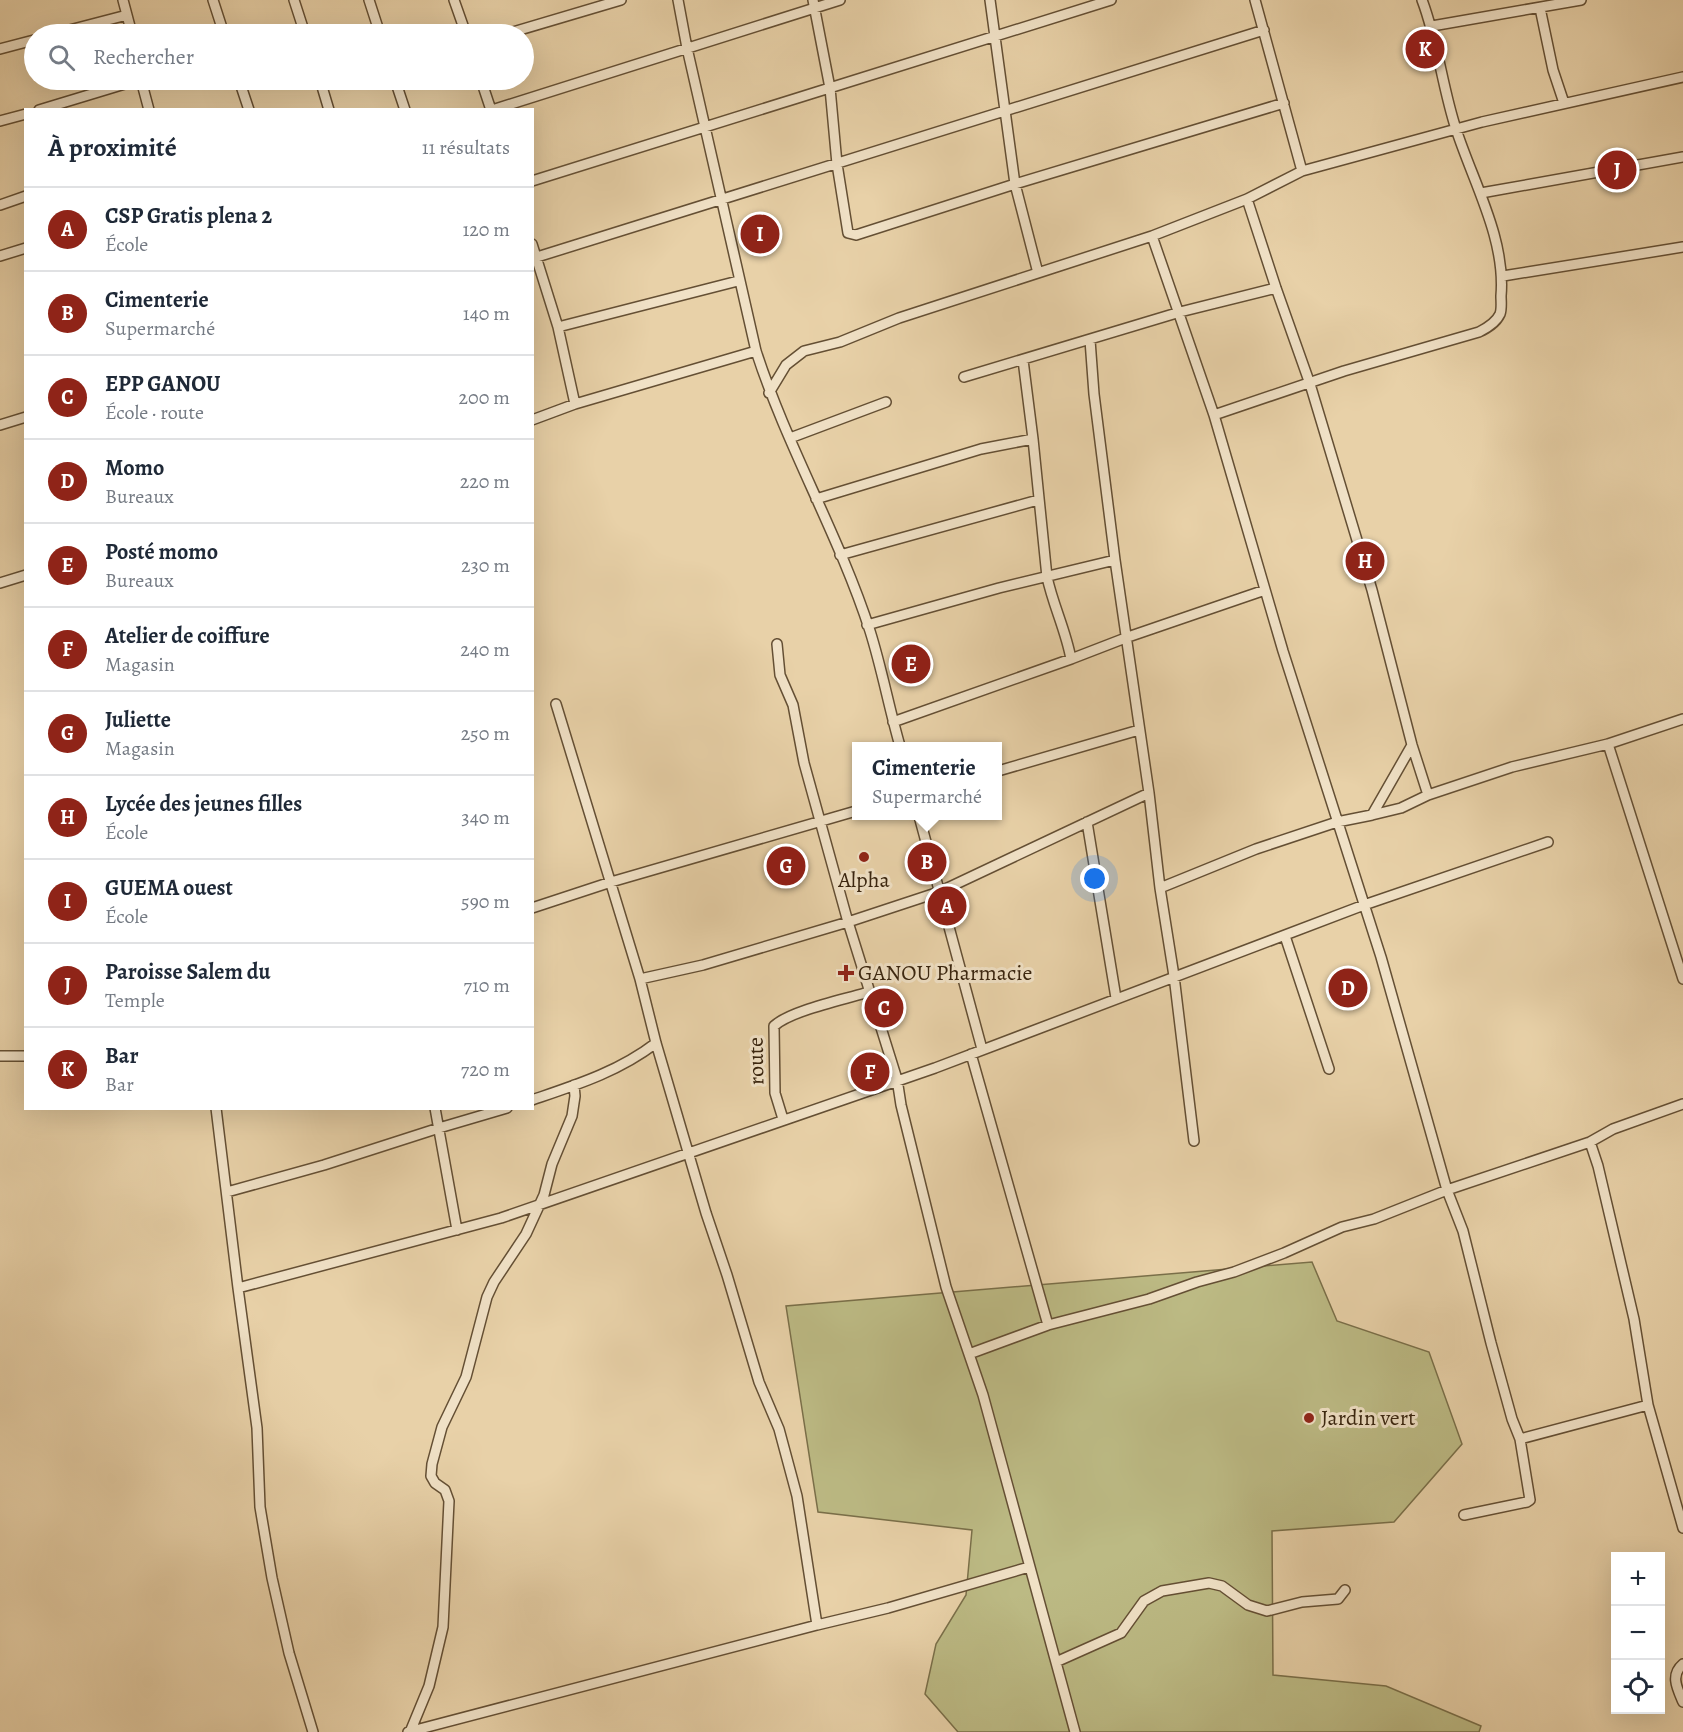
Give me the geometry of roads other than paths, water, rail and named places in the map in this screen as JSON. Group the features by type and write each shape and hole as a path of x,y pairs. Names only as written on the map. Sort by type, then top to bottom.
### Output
{"street":[{"path":"123,0 130,24"},
{"path":"213,0 221,24"},
{"path":"294,0 302,24"},
{"path":"369,0 377,24"},
{"path":"454,0 462,24"},
{"path":"534,26 621,0"},
{"path":"678,0 738,281 756,351 769,393 840,555 867,625 899,742"},
{"path":"497,108 687,48 814,4 840,0"},
{"path":"990,0 1015,184 1038,273"},
{"path":"534,180 1111,0"},
{"path":"1255,0 1302,171"},
{"path":"1214,415 1344,371 1479,332 1491,325 1500,314 1503,276 1481,193 1456,129 1432,26 1422,0"},
{"path":"1432,26 1581,0"},
{"path":"814,4 830,88 846,226 848,233 856,235 1015,184 1284,103"},
{"path":"1540,8 1553,70 1564,103"},
{"path":"93,24 128,15"},
{"path":"537,257 1264,30"},
{"path":"0,49 24,43"},
{"path":"769,393 786,364 804,351 840,342 899,318 1152,236 1247,199 1302,171 1456,129 1683,77"},
{"path":"46,108 106,90"},
{"path":"143,90 148,108"},
{"path":"242,90 248,108"},
{"path":"323,90 328,108"},
{"path":"398,90 404,108"},
{"path":"484,90 490,108"},
{"path":"0,122 24,115"},
{"path":"1481,193 1683,157"},
{"path":"0,205 24,197"},
{"path":"1247,199 1310,384 1372,590 1412,745 1428,795"},
{"path":"1152,236 1214,415 1282,651 1364,905 1417,1080 1447,1190 1463,1231 1491,1343 1512,1419 1520,1439 1530,1500 1464,1515"},
{"path":"1503,276 1683,247"},
{"path":"0,256 24,249"},
{"path":"534,249 558,327 575,404"},
{"path":"558,327 738,281"},
{"path":"964,377 1180,312 1276,288"},
{"path":"1090,340 1094,394 1115,560 1128,637 1194,1141"},
{"path":"534,419 575,404 756,351"},
{"path":"1023,360 1047,577 1051,597 1067,638 1071,659"},
{"path":"790,438 886,402"},
{"path":"0,425 24,418"},
{"path":"816,499 981,449 1033,439"},
{"path":"840,555 1038,500"},
{"path":"867,625 1115,560"},
{"path":"0,583 24,576"},
{"path":"893,722 1265,590"},
{"path":"777,644 780,675 793,705 804,763 848,922 897,1079 901,1105 946,1287 983,1395 1075,1732"},
{"path":"556,704 640,980 706,1214 759,1382 771,1406 782,1438 799,1507 817,1625"},
{"path":"1160,888 1256,849 1337,822 1401,808 1428,795 1512,767 1608,744 1683,719"},
{"path":"1002,770 1139,730"},
{"path":"1608,744 1683,979"},
{"path":"1372,815 1412,745"},
{"path":"640,980 703,965 939,892 1149,793"},
{"path":"534,907 611,882 852,812"},
{"path":"920,820 982,1049"},
{"path":"1087,822 1116,998"},
{"path":"238,1288 457,1230 540,1204 971,1054 1364,905 1548,842"},
{"path":"1285,936 1329,1068"},
{"name":"route","path":"783,1119 775,1093 774,1026 801,1012 865,993"},
{"path":"534,1099 599,1077 625,1065 656,1043"},
{"path":"971,1054 1048,1325"},
{"path":"0,1056 24,1056"},
{"path":"409,1732 429,1686 443,1627 449,1501 445,1490 435,1483 431,1476 432,1464 442,1426 466,1377 487,1297 494,1282 526,1234 540,1204 552,1164 572,1116 574,1085"},
{"path":"969,1354 1048,1325 1149,1299 1234,1272 1342,1227 1386,1215 1447,1190 1590,1142 1613,1129 1683,1104"},
{"path":"216,1110 257,1428 260,1507 272,1578 289,1653 313,1732"},
{"path":"435,1110 457,1230"},
{"path":"227,1192 324,1165 500,1110"},
{"path":"1590,1142 1598,1166 1634,1319 1648,1405 1683,1528"},
{"path":"1520,1439 1648,1405"},
{"path":"409,1732 848,1616 888,1608 1029,1567"},
{"path":"1056,1662 1120,1633 1144,1600 1162,1591 1209,1583 1222,1586 1248,1605 1266,1611 1302,1602 1338,1599 1346,1590"},
{"path":"1683,1664 1676,1670 1675,1677 1683,1702"}],"place":[{"name":"Bar","path":"1425,49"},
{"name":"Paroisse Salem du","path":"1617,170"},
{"name":"GUEMA ouest","path":"760,234"},
{"name":"Lycée des jeunes filles","path":"1365,561"},
{"name":"Posté momo","path":"911,664"},
{"name":"Alpha","path":"864,857"},
{"name":"Cimenterie","path":"927,862"},
{"name":"Juliette","path":"786,866"},
{"name":"CSP Gratis plena 2","path":"947,906"},
{"name":"GANOU Pharmacie","path":"846,973"},
{"name":"Momo","path":"1348,988"},
{"name":"EPP GANOU","path":"884,1008"},
{"name":"Atelier de coiffure","path":"870,1072"},
{"name":"Jardin vert","path":"1309,1418"}]}
